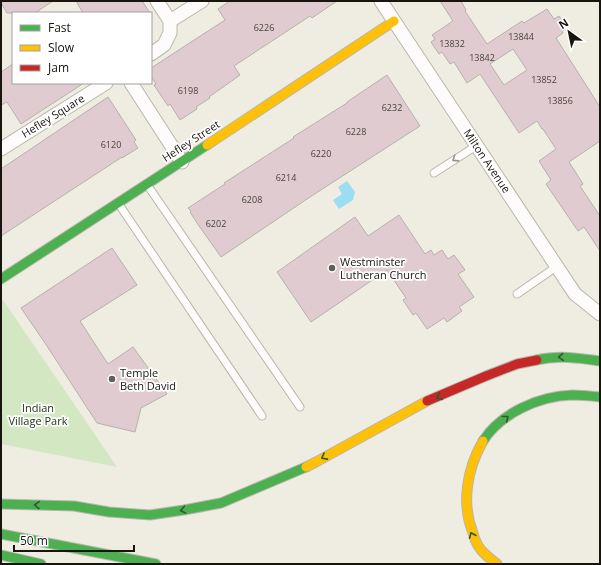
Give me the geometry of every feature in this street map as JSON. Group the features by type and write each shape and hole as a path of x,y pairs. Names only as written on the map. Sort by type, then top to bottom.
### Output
{"main road":[{"name":"Hefley Street","path":"1,279 182,162 394,21"},
{"path":"1,504 74,506 109,512 150,515 221,503 316,462 430,400 517,364 545,358 571,357 600,361"},
{"path":"497,564 491,561 475,540 469,526 466,508 468,478 482,443 496,426 513,412 532,404 552,398 571,395 600,397"},
{"path":"1,534 156,564"},
{"path":"1,555 41,564"}],"street":[{"path":"152,53 164,45 170,33 170,21 157,1"},
{"path":"170,21 202,1"},
{"name":"Milton Avenue","path":"381,1 556,267 575,294 600,314"},
{"name":"Hefley Square","path":"1,149 104,84"},
{"path":"132,84 182,162"}],"lane":[{"path":"434,173 476,146"},
{"path":"147,184 300,408"},
{"path":"118,203 262,416"},
{"path":"517,294 556,267"}],"green space":[{"name":"Indian Village Park","path":"3,300 117,467 1,444 1,301"}],"water":[{"path":"347,181 355,192 353,200 339,209 333,200 342,194 338,187"}],"building":[{"path":"1,1 53,1 36,12 12,13 7,13"},
{"path":"76,1 142,1 149,12 82,12"},
{"path":"230,1 337,1 312,18 310,16 234,66 240,75 196,107 197,109 180,120 170,104 168,106 154,85 156,84 152,78 152,67 225,20 218,9"},
{"path":"440,1 461,1 466,10 465,11 487,44 522,21 524,23 547,9 554,19 559,16 567,28 556,38 600,107 600,141 569,162 583,184 580,186 600,216 600,251 584,227 578,231 546,184 551,180 539,161 556,149 537,121 519,133 480,74 467,83 454,62 450,64 442,52 439,54 431,42 435,39 432,35 453,21","holes":["513,49 527,70 504,85 490,64"]},
{"path":"12,65 12,84 82,84 21,124 7,102 1,105 1,72"},
{"path":"387,75 420,126 313,195 221,257 188,208"},
{"path":"108,97 136,140 134,142 138,148 1,236 1,169"},
{"name":"Westminster Lutheran Church","path":"399,215 425,254 431,250 434,255 442,250 448,259 454,255 465,270 458,274 474,297 459,307 462,311 447,322 444,318 427,329 416,313 413,315 403,300 406,298 387,270 311,322 277,272 355,217 368,236"},
{"path":"112,248 137,285 80,321 108,364 133,347 167,394 141,408 135,432 97,423 21,308"}],"traffic: fast":[{"path":"1,279 207,145"},
{"path":"537,360 561,357 600,361"},
{"path":"483,441 491,431 510,414 534,403 559,396 583,395 600,397"},
{"path":"1,504 74,506 109,512 150,515 221,503 306,467"},
{"path":"1,534 156,564"},
{"path":"1,555 41,564"}],"traffic: slow":[{"path":"207,145 394,21"},
{"path":"306,467 427,401"},
{"path":"483,441 477,452 470,475 467,510 469,522 478,545 483,552 497,564"}],"traffic: jam":[{"path":"427,401 517,364 537,360"}],"place":[{"name":"Westminster Lutheran Church","path":"332,268"},
{"name":"Temple Beth David","path":"112,379"}]}
